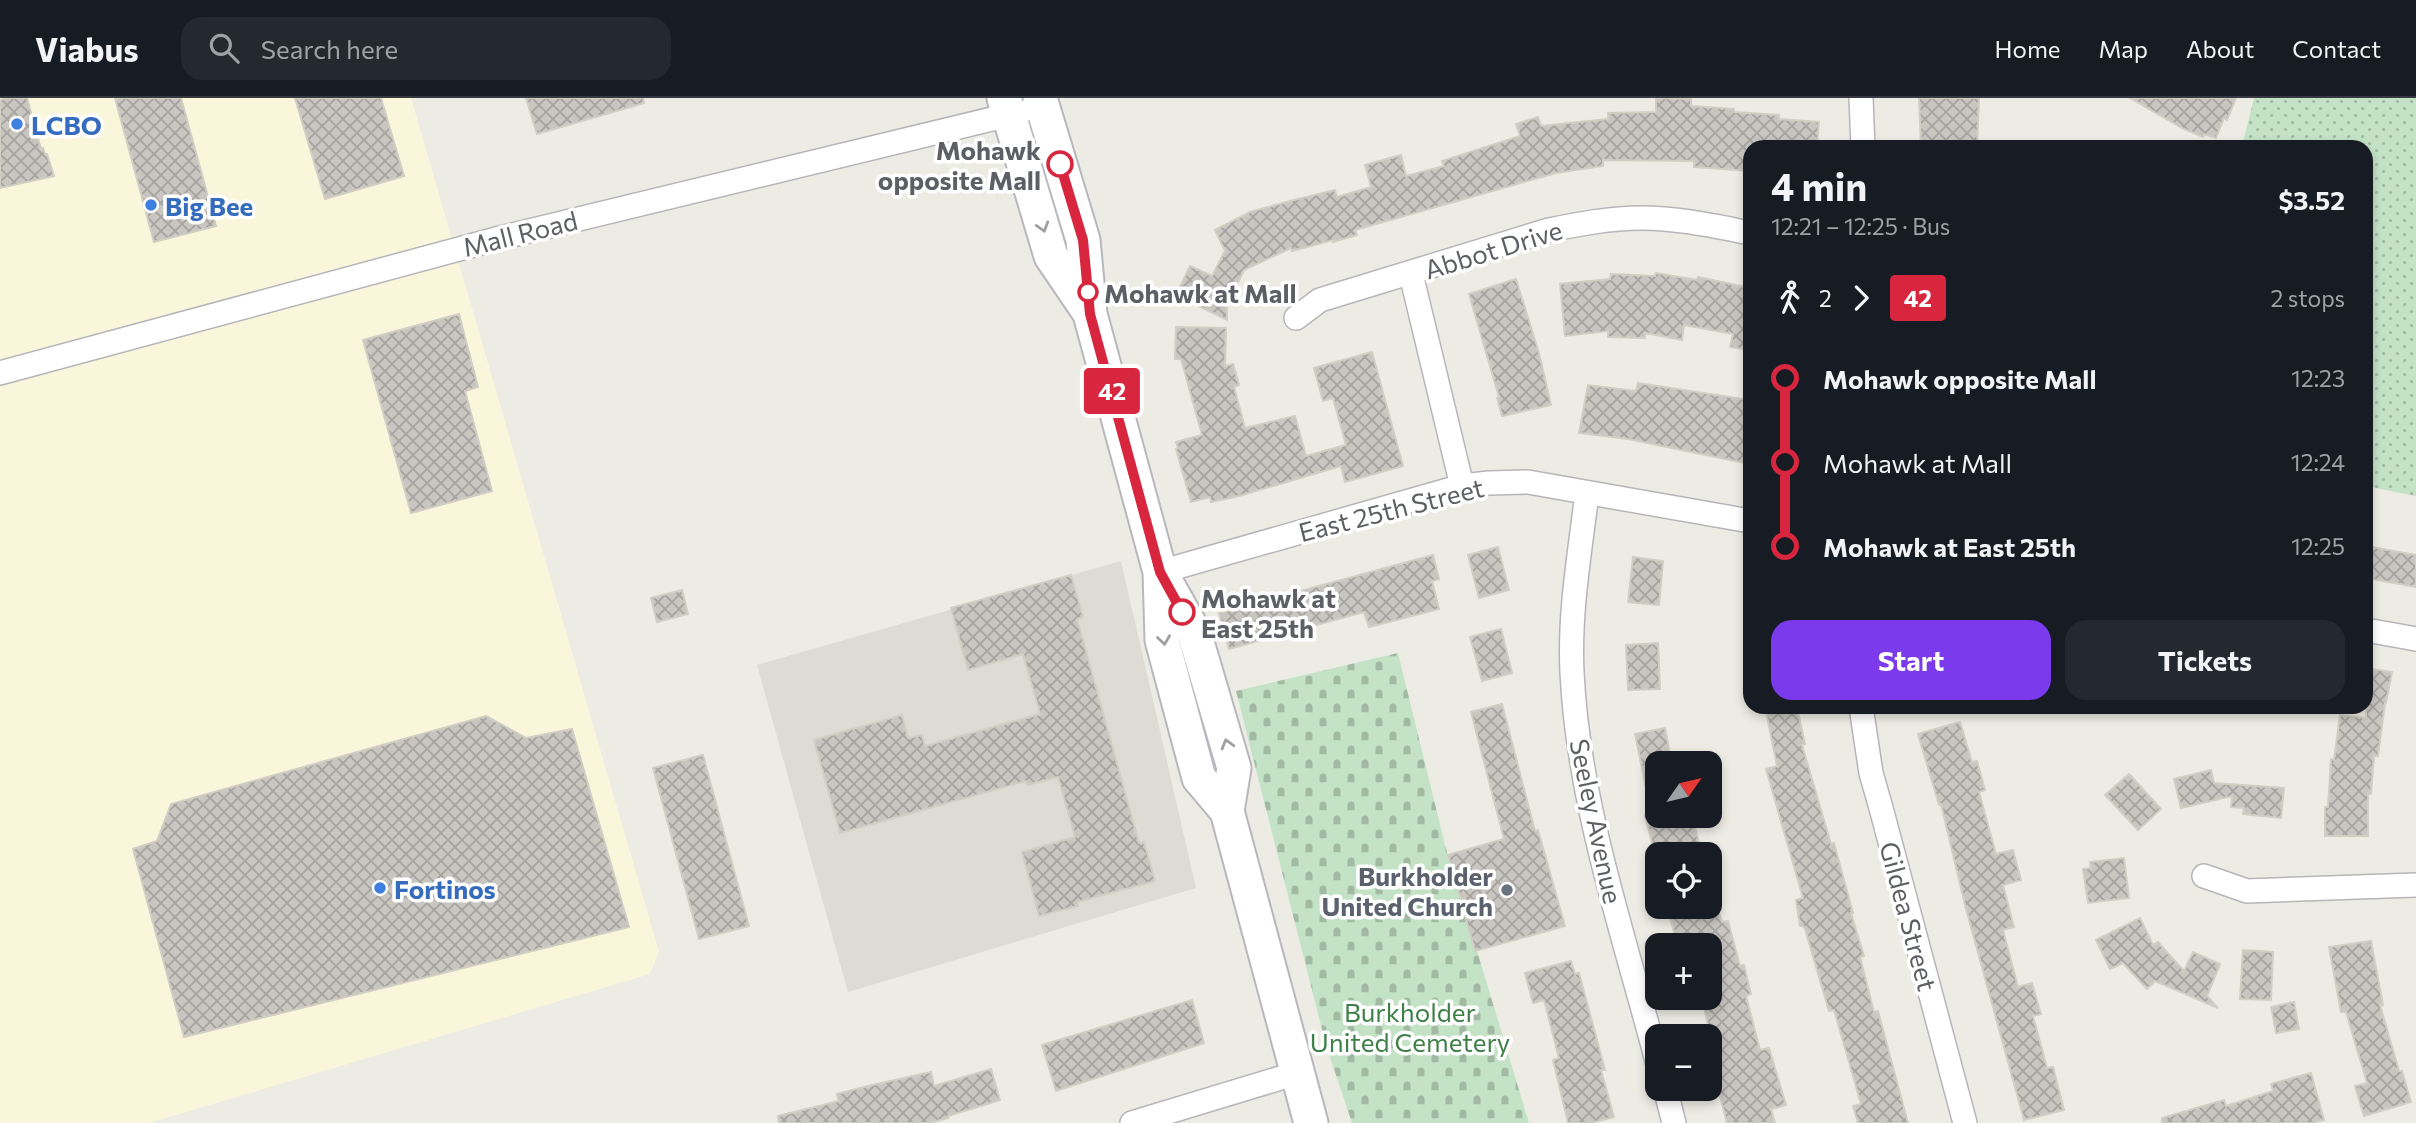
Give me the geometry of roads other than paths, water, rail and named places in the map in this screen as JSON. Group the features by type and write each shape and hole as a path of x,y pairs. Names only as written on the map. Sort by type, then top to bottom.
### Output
{"main road":[{"path":"1042,102 1083,240 1090,314 1160,572 1194,632 1234,768 1227,811 1311,1123"},
{"path":"1006,107 1051,256 1090,314"}],"street":[{"path":"1861,98 1863,140"},
{"name":"Mall Road","path":"0,373 496,239 1006,107 1042,102"},
{"name":"Abbot Drive","path":"1462,486 1411,274 1549,230 1587,222 1642,218 1689,222 1743,232"},
{"path":"1296,318 1320,300 1411,274"},
{"name":"East 25th Street","path":"1160,572 1462,486 1489,483 1528,482 1743,520"},
{"name":"Seeley Avenue","path":"1587,493 1571,628 1572,673 1581,763 1589,807 1647,1024"},
{"path":"2373,630 2416,639"},
{"name":"Gildea Street","path":"1861,714 1863,736 1875,792 1965,1123"},
{"path":"2204,876 2247,891 2416,885"},
{"path":"1132,1123 1297,1073"},
{"path":"1668,1101 1674,1123"}],"place":[{"name":"LCBO","path":"17,124"},
{"name":"Mohawk opposite Mall","path":"1060,164"},
{"name":"Big Bee","path":"151,205"},
{"name":"Mohawk at Mall","path":"1088,292"},
{"name":"Mohawk at East 25th","path":"1182,612"},
{"name":"Fortinos","path":"380,888"},
{"name":"Burkholder United Church","path":"1507,890"}],"park label":[{"name":"Burkholder United Cemetery","path":"1410,1026"}]}
